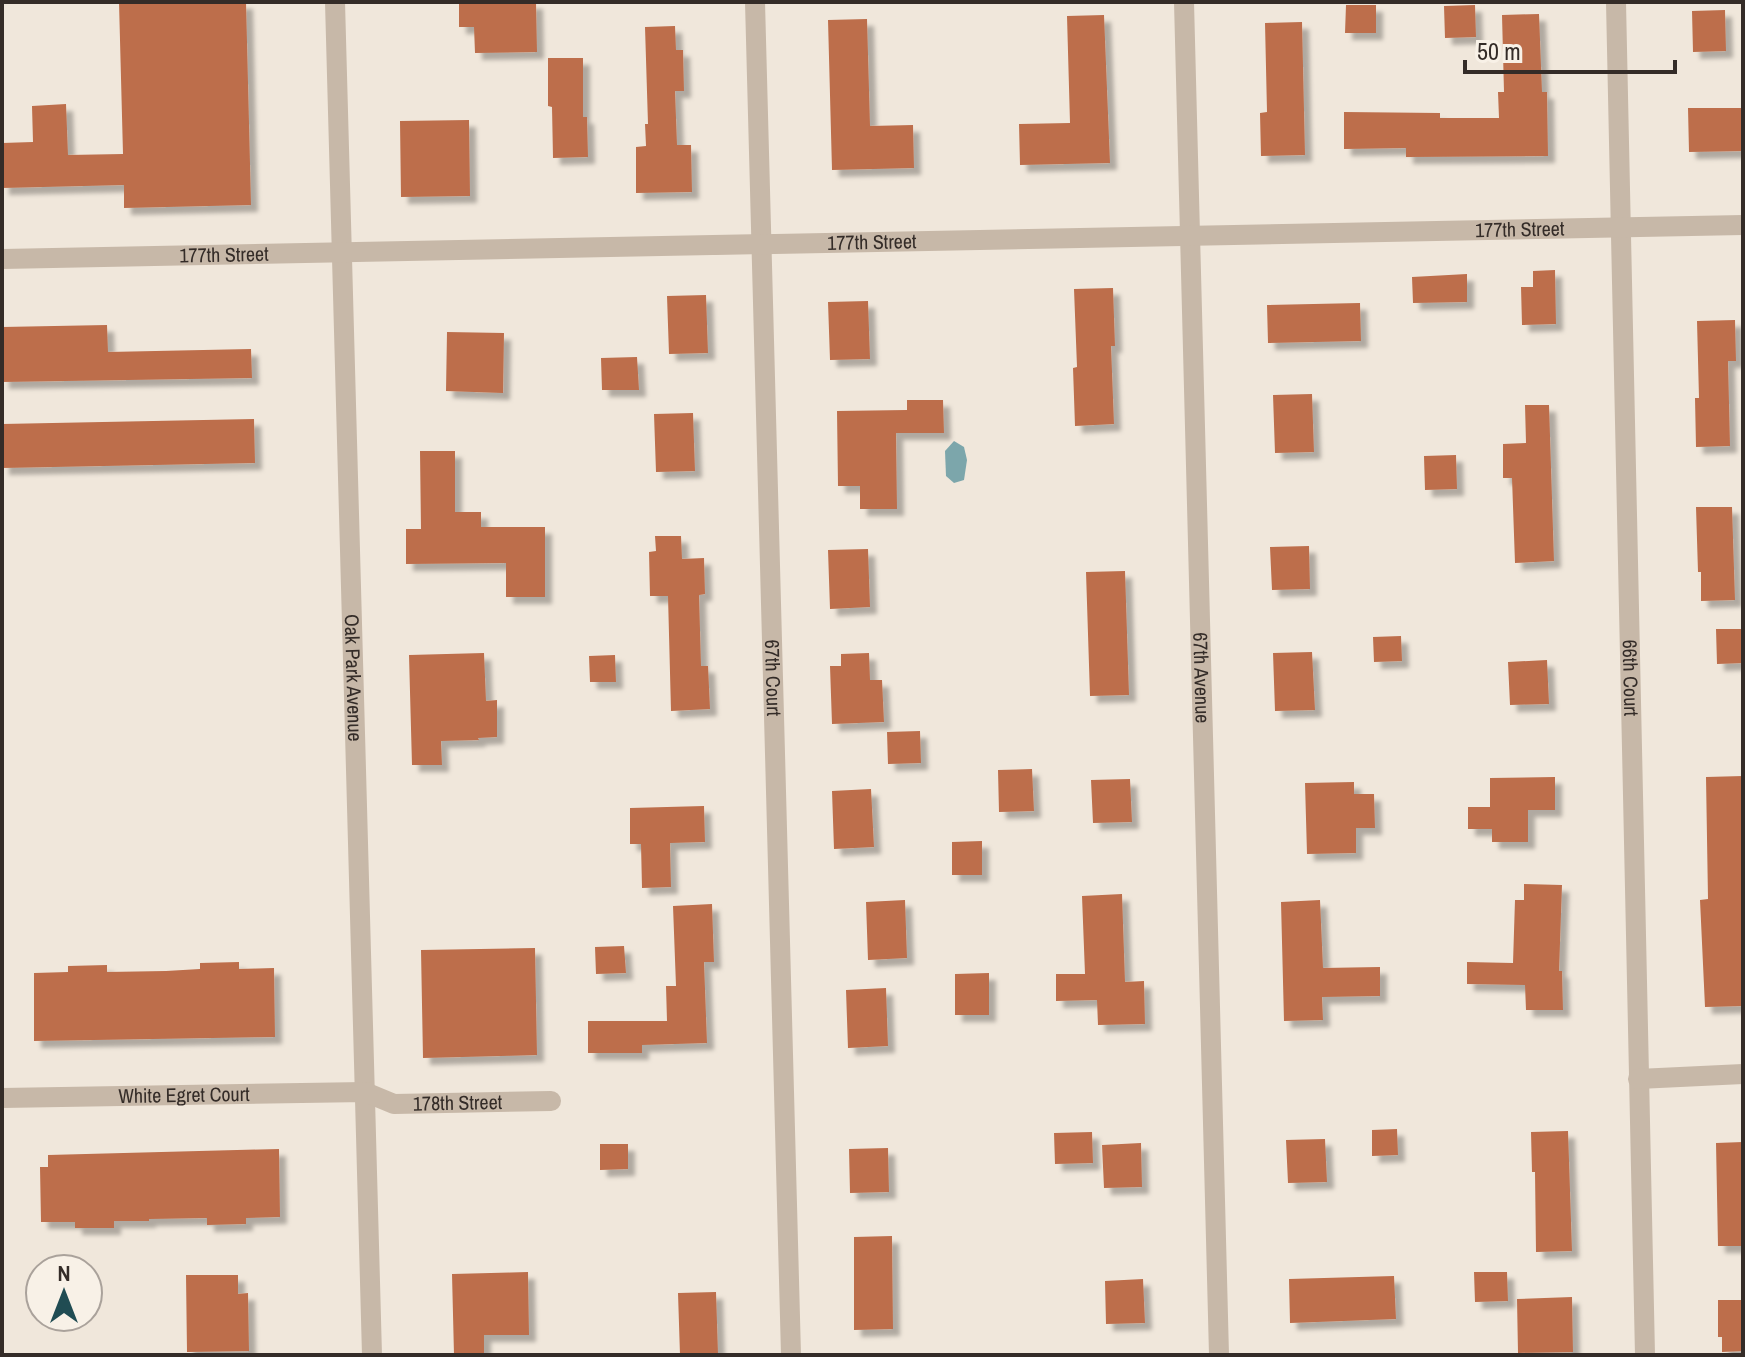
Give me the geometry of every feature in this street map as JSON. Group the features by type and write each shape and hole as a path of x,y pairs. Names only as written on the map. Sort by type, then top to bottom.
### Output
{"street":[{"name":"Oak Park Avenue","path":"335,2 372,1355"},
{"name":"67th Court","path":"755,2 791,1355"},
{"name":"67th Avenue","path":"1184,2 1219,1355"},
{"name":"66th Court","path":"1616,2 1645,1355"},
{"name":"177th Street","path":"2,259 1743,225"},
{"path":"1638,1079 1743,1074"},
{"name":"White Egret Court","path":"2,1098 365,1092"},
{"name":"178th Street","path":"365,1092 394,1104 551,1101"}],"water":[{"path":"954,441 964,447 967,460 964,480 954,483 946,476 945,451"}],"building":[{"path":"119,2 246,2 251,205 124,208 124,185 2,188 2,143 33,142 32,106 66,104 68,155 123,154"},
{"path":"459,2 536,2 537,52 475,53 474,27 459,27"},
{"path":"1346,5 1376,5 1376,33 1345,33"},
{"path":"1475,5 1476,37 1445,38 1444,6"},
{"path":"1725,10 1726,51 1693,52 1692,11"},
{"path":"1539,14 1542,92 1547,92 1548,156 1406,157 1406,148 1344,149 1344,112 1440,113 1440,118 1499,118 1498,92 1504,92 1502,15"},
{"path":"1104,15 1110,163 1020,165 1019,124 1070,123 1067,16"},
{"path":"867,19 870,126 913,125 914,168 832,170 828,20"},
{"path":"1302,22 1305,155 1261,156 1260,113 1267,112 1265,23"},
{"path":"675,26 676,50 683,50 684,91 675,91 677,145 691,145 692,192 636,193 636,147 646,146 645,124 648,124 645,27"},
{"path":"548,58 583,58 583,117 587,117 588,157 553,158"},
{"path":"1688,108 1743,108 1743,151 1689,152"},
{"path":"469,120 470,196 401,197 400,121"},
{"path":"1555,270 1556,324 1522,325 1521,287 1533,287 1533,271"},
{"path":"1467,274 1467,302 1413,303 1412,277"},
{"path":"1113,288 1115,346 1111,346 1114,424 1075,426 1073,368 1077,367 1074,289"},
{"path":"706,295 708,353 669,354 667,296"},
{"path":"868,301 870,359 830,360 828,302"},
{"path":"1360,303 1361,341 1268,343 1267,305"},
{"path":"1735,320 1736,361 1728,361 1730,446 1696,447 1695,398 1699,398 1697,321"},
{"path":"107,325 108,352 251,349 252,378 2,382 2,327"},
{"path":"447,332 504,333 503,393 446,391"},
{"path":"637,357 639,390 602,390 601,358"},
{"path":"1312,394 1314,452 1275,453 1273,395"},
{"path":"907,400 943,400 944,433 896,433 897,509 860,509 860,486 838,486 837,411 907,410"},
{"path":"1525,405 1549,405 1554,561 1515,563 1512,478 1503,478 1503,444 1526,443"},
{"path":"693,413 695,471 656,472 654,414"},
{"path":"254,419 255,463 2,468 2,424"},
{"path":"420,451 455,451 455,512 481,512 481,527 545,527 545,597 506,597 506,563 406,564 406,529 421,529"},
{"path":"1456,455 1457,489 1425,490 1424,456"},
{"path":"1696,507 1732,507 1735,600 1701,601"},
{"path":"655,536 681,536 682,559 704,558 705,594 699,595 701,666 708,666 710,709 671,711 668,596 650,596 649,552 656,551"},
{"path":"1309,546 1310,589 1272,590 1270,547"},
{"path":"868,549 870,607 830,609 828,550"},
{"path":"1125,571 1129,695 1090,696 1086,572"},
{"path":"1716,629 1743,629 1743,663 1717,664"},
{"path":"1401,636 1402,661 1374,662 1373,637"},
{"path":"1312,652 1315,710 1275,711 1273,653"},
{"path":"484,653 486,701 497,700 497,737 441,741 442,765 412,765 409,655"},
{"path":"869,653 870,680 882,680 884,722 832,724 830,666 841,666 841,654"},
{"path":"615,655 616,682 590,682 589,656"},
{"path":"1547,660 1549,704 1510,705 1508,662"},
{"path":"920,731 921,763 888,764 887,732"},
{"path":"1032,769 1034,811 999,812 998,770"},
{"path":"1743,776 1743,1006 1705,1007 1700,900 1708,899 1706,777"},
{"path":"1555,777 1555,810 1528,810 1528,842 1492,842 1492,829 1468,829 1468,807 1490,807 1490,778"},
{"path":"1130,779 1132,822 1093,823 1091,780"},
{"path":"1354,782 1354,794 1374,794 1375,828 1356,828 1356,853 1307,854 1305,783"},
{"path":"871,789 874,847 834,849 832,791"},
{"path":"704,806 705,842 670,843 671,887 642,888 641,844 630,844 630,808"},
{"path":"982,841 982,875 952,875 952,842"},
{"path":"1524,884 1562,885 1559,971 1562,971 1563,1010 1526,1010 1525,985 1467,984 1467,962 1513,963 1515,900 1524,900"},
{"path":"1122,894 1125,982 1144,981 1145,1024 1098,1025 1097,1000 1056,1001 1056,974 1085,974 1082,896"},
{"path":"905,900 907,958 868,960 866,902"},
{"path":"1320,900 1323,968 1380,967 1380,996 1322,997 1323,1020 1284,1021 1281,902"},
{"path":"712,904 714,962 704,962 707,1043 642,1045 642,1053 588,1053 588,1021 667,1021 666,986 676,986 673,906"},
{"path":"624,946 626,973 596,974 595,947"},
{"path":"535,948 537,1055 423,1058 421,950"},
{"path":"239,962 239,969 274,968 275,1037 34,1041 34,973 68,972 68,966 107,965 107,972 166,971 200,969 200,963"},
{"path":"989,973 989,1015 955,1015 955,974"},
{"path":"886,988 888,1046 848,1048 846,990"},
{"path":"1397,1129 1398,1155 1372,1156 1372,1130"},
{"path":"1568,1131 1572,1251 1536,1252 1531,1132"},
{"path":"1092,1132 1093,1163 1055,1164 1054,1133"},
{"path":"1325,1139 1327,1182 1288,1183 1286,1140"},
{"path":"1743,1142 1743,1246 1718,1246 1716,1143"},
{"path":"1141,1143 1142,1187 1104,1188 1102,1145"},
{"path":"600,1144 628,1144 628,1169 600,1170"},
{"path":"888,1148 889,1192 850,1193 849,1149"},
{"path":"279,1149 280,1217 246,1218 246,1224 207,1225 207,1218 114,1221 114,1228 75,1228 75,1222 41,1222 40,1167 48,1167 48,1155"},
{"path":"892,1236 893,1329 854,1330 854,1237"},
{"path":"528,1272 529,1335 484,1335 484,1355 454,1355 452,1274"},
{"path":"1474,1272 1507,1272 1508,1301 1475,1302"},
{"path":"186,1275 238,1275 238,1294 248,1293 249,1351 187,1352"},
{"path":"1394,1276 1396,1319 1290,1323 1289,1279"},
{"path":"1143,1279 1145,1323 1106,1324 1105,1281"},
{"path":"716,1292 718,1354 680,1355 678,1293"},
{"path":"1572,1297 1573,1352 1518,1353 1517,1299"},
{"path":"1718,1300 1743,1300 1743,1351 1722,1352 1722,1337 1718,1337"}]}
